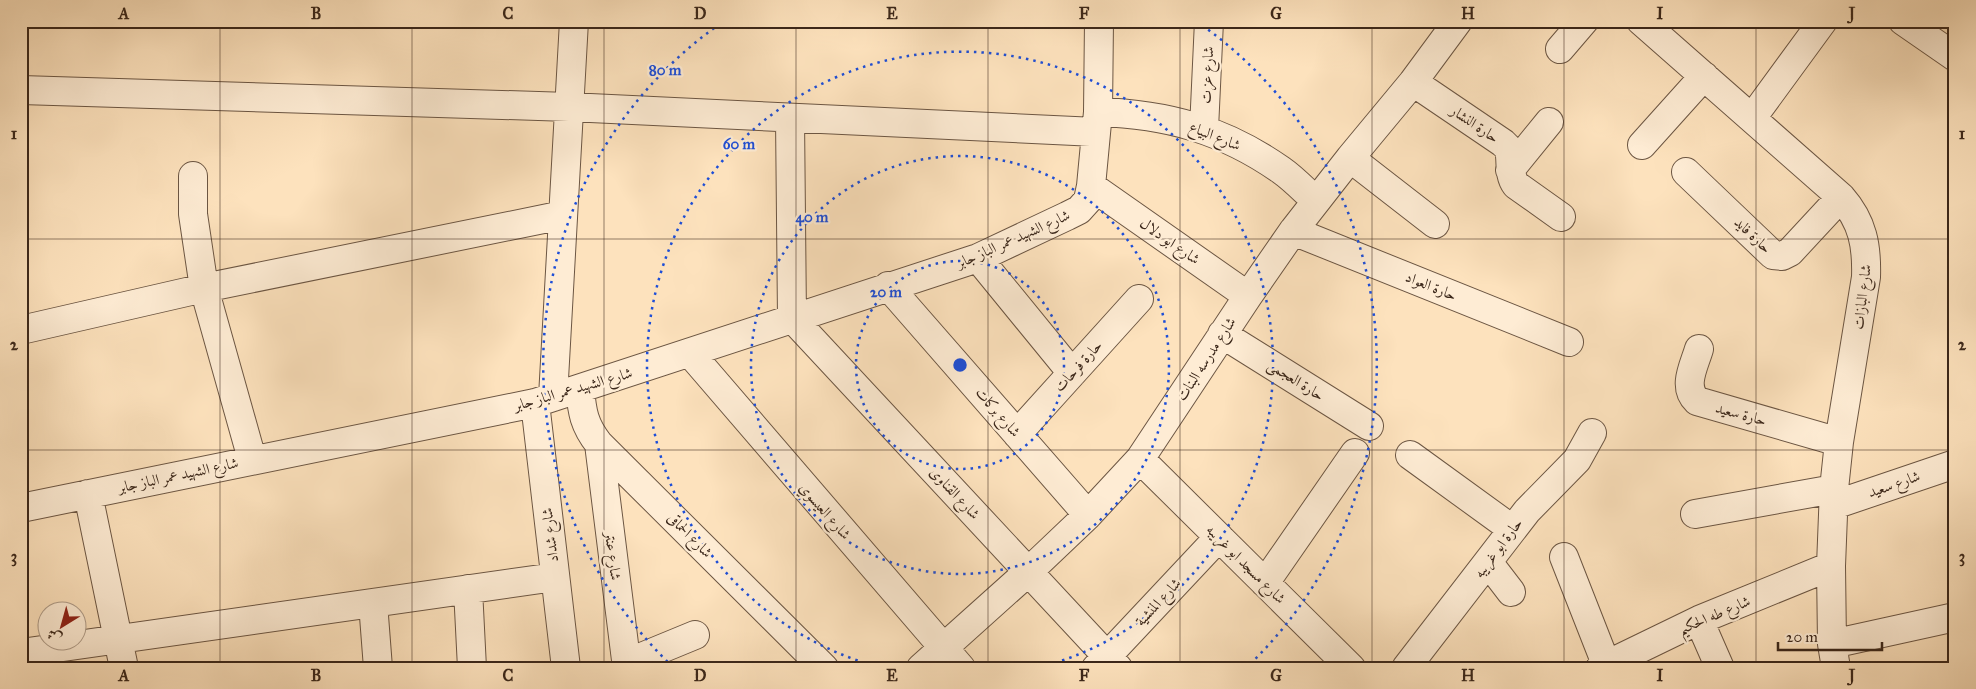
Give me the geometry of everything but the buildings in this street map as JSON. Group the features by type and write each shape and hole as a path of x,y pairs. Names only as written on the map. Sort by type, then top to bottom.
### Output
{"street":[{"name":"شارع شداد","path":"566,668 555,577 544,400 563,215 574,21"},
{"path":"1092,186 1097,122 1099,21"},
{"name":"شارع عزت","path":"1204,129 1209,21"},
{"name":"شارع مدرسه البنات","path":"921,668 1088,515 1140,459 1222,334 1293,231 1413,82 1458,21"},
{"path":"1560,49 1584,21"},
{"name":"شارع البازات","path":"1641,21 1841,197 1850,207 1867,251 1866,277 1839,442 1834,497 1831,566 1834,656"},
{"path":"1752,118 1823,21"},
{"path":"1903,21 1955,57"},
{"path":"1642,145 1704,76"},
{"name":"حارة النشار","path":"1413,82 1503,143 1509,149 1510,170 1516,185 1561,218"},
{"name":"شارع البياع","path":"21,90 569,107 790,118 1097,122 1142,115 1169,119 1204,129 1245,147 1282,171 1316,201"},
{"path":"790,118 792,318"},
{"path":"1510,170 1549,122"},
{"path":"1350,158 1435,224"},
{"name":"حارة فايد","path":"1686,172 1773,255 1782,256 1790,252 1841,197"},
{"path":"193,176 193,214 204,288 252,460"},
{"name":"شارع الشهيد عمر الباز جابر","path":"21,508 544,400 978,258 1079,210 1088,200 1092,186"},
{"name":"شارع ابو دلال","path":"1092,186 1248,296"},
{"path":"21,330 204,288 563,215"},
{"name":"حارة العواد","path":"1293,231 1569,342"},
{"path":"978,258 1072,373"},
{"name":"شارع بركات","path":"888,286 1088,515"},
{"name":"حارة فرحات","path":"1017,434 1138,299"},
{"name":"شارع القناوى","path":"792,318 1028,572 1107,664"},
{"name":"حارة العجمى","path":"1222,334 1369,426"},
{"name":"حارة سعيد","path":"1699,349 1689,387 1693,397 1698,401 1839,442"},
{"name":"شارع العيسوي","path":"690,353 961,668"},
{"name":"شارع الحماقى","path":"580,389 584,420 590,433 599,444 824,668"},
{"name":"حارة ابو غريبه","path":"1406,668 1512,529 1541,494 1577,460 1592,433"},
{"name":"شارع عنتر","path":"599,444 627,665"},
{"path":"1265,583 1355,453"},
{"path":"1410,455 1512,529"},
{"name":"شارع مسجد ابو غريبه","path":"1140,459 1352,668"},
{"name":"شارع سعيد","path":"1695,514 1834,497 1955,464"},
{"path":"88,494 124,668"},
{"name":"شارع المنشية","path":"1107,664 1219,537"},
{"path":"1564,557 1602,667"},
{"path":"1488,562 1512,592"},
{"name":"شارع طه الحكيم","path":"1602,667 1699,620 1831,566"},
{"path":"21,653 555,577"},
{"path":"468,589 472,668"},
{"path":"373,603 378,668"},
{"path":"1834,656 1955,617"},
{"path":"1699,620 1720,668"},
{"path":"627,665 695,634"}]}
